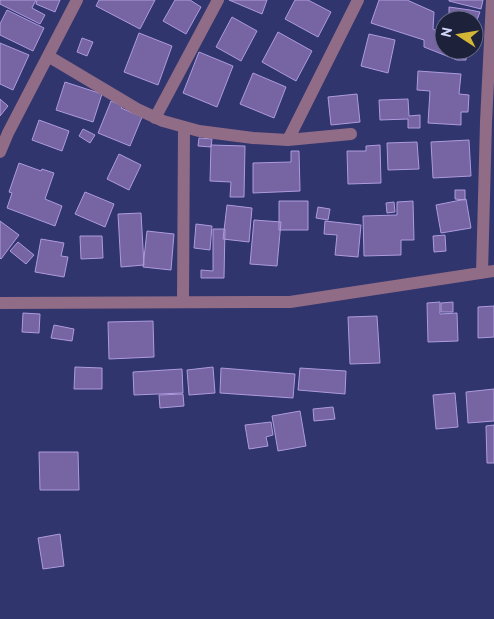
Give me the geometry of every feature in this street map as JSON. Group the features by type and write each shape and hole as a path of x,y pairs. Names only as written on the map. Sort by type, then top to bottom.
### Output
{"street":[{"path":"0,152 77,0"},
{"path":"155,118 218,0"},
{"path":"288,140 358,0"},
{"path":"0,303 290,302 488,272 486,122 492,0"},
{"path":"48,56 155,118 199,131 253,138 288,140 351,134"},
{"path":"183,302 184,127"}],"building":[{"path":"0,0 36,0 32,8 45,15 40,24 0,4"},
{"path":"37,0 60,0 55,12 36,4"},
{"path":"99,0 155,0 140,29 96,6"},
{"path":"175,0 190,0 201,7 186,34 163,21"},
{"path":"229,0 267,0 262,14"},
{"path":"295,0 308,0 331,12 318,37 285,19"},
{"path":"379,0 407,0 434,12 434,51 424,47 424,40 371,23"},
{"path":"449,0 483,0 481,9"},
{"path":"449,7 470,10 449,10"},
{"path":"7,10 44,28 33,51 0,35 0,24"},
{"path":"232,17 257,31 241,61 216,47"},
{"path":"278,32 312,51 296,81 262,62"},
{"path":"139,33 172,46 158,85 124,72"},
{"path":"369,34 395,40 388,73 361,66"},
{"path":"82,38 93,42 87,56 77,52"},
{"path":"0,43 29,55 13,90 0,84"},
{"path":"199,52 233,66 217,107 183,93"},
{"path":"418,71 461,74 459,94 469,95 468,112 461,112 461,125 428,123 430,91 417,90"},
{"path":"253,73 286,87 274,118 240,104"},
{"path":"65,82 102,94 93,122 56,110"},
{"path":"357,94 360,122 331,125 328,97"},
{"path":"0,99 8,106 0,116"},
{"path":"408,99 409,116 420,115 420,128 408,128 408,119 380,120 379,100"},
{"path":"111,101 123,106 121,108 142,117 130,146 98,133"},
{"path":"39,120 69,131 62,151 32,140"},
{"path":"83,129 95,135 90,143 79,136"},
{"path":"199,138 212,139 211,147 198,146"},
{"path":"469,140 471,176 433,178 431,142"},
{"path":"417,142 419,169 388,170 387,143"},
{"path":"211,145 245,146 244,197 230,197 231,182 210,181"},
{"path":"380,145 381,183 348,184 347,151 366,151 366,146"},
{"path":"291,151 299,151 300,191 253,193 253,163 291,162"},
{"path":"119,154 141,165 129,190 107,179"},
{"path":"19,163 41,171 42,169 54,173 45,199 62,206 55,226 7,208 12,193 9,192"},
{"path":"455,190 465,190 465,200 455,199"},
{"path":"85,192 114,204 105,227 75,214"},
{"path":"466,199 471,228 441,233 436,205"},
{"path":"279,201 308,201 308,230 279,230"},
{"path":"413,201 414,240 401,240 401,255 364,256 363,216 397,215 397,202"},
{"path":"394,202 395,212 387,213 386,203"},
{"path":"227,205 252,208 249,242 223,239"},
{"path":"318,207 330,209 328,220 316,218"},
{"path":"141,213 144,265 121,267 118,214"},
{"path":"254,220 281,222 277,266 250,264"},
{"path":"0,221 19,235 1,259 0,258"},
{"path":"325,221 361,225 358,257 335,255 337,235 324,234"},
{"path":"196,224 212,226 210,250 194,248"},
{"path":"213,229 225,229 224,278 201,278 201,270 213,271"},
{"path":"147,231 174,234 171,270 143,267"},
{"path":"445,235 446,251 434,252 433,236"},
{"path":"80,236 102,236 103,258 81,259"},
{"path":"41,239 64,243 61,256 68,257 64,277 35,272"},
{"path":"18,242 34,255 26,264 10,251"},
{"path":"440,302 440,314 457,313 458,341 428,342 427,303"},
{"path":"453,302 453,312 441,312 441,303"},
{"path":"494,306 494,337 478,338 478,307"},
{"path":"23,313 40,314 39,333 22,332"},
{"path":"377,316 380,363 350,364 348,317"},
{"path":"153,321 154,357 109,359 108,322"},
{"path":"54,325 74,329 72,341 51,338"},
{"path":"75,367 102,368 102,389 74,389"},
{"path":"213,367 215,393 189,395 187,370"},
{"path":"221,368 295,374 293,398 220,393"},
{"path":"300,368 346,371 345,394 298,390"},
{"path":"182,369 183,393 134,395 133,372"},
{"path":"494,389 494,421 468,423 466,392"},
{"path":"455,393 458,427 436,429 433,395"},
{"path":"183,394 184,406 160,408 159,395"},
{"path":"333,407 335,419 314,421 313,409"},
{"path":"300,411 306,446 278,451 272,416"},
{"path":"271,422 273,435 266,437 268,446 249,449 245,425"},
{"path":"494,425 494,463 487,463 486,426"},
{"path":"39,452 78,452 79,490 40,490"},
{"path":"60,534 64,566 43,569 38,538"}]}
